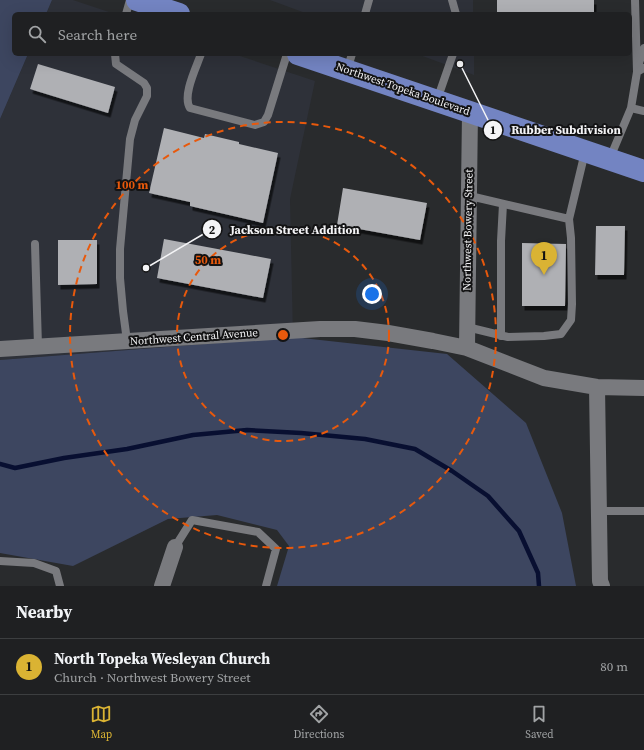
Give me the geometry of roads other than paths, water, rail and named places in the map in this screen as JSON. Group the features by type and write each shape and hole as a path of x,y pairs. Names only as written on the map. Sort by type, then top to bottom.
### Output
{"main road":[{"path":"137,0 172,12"},
{"name":"Northwest Topeka Boulevard","path":"311,56 349,62 437,101 644,171"}],"street":[{"name":"Northwest Bowery Street","path":"467,348 466,327 470,196 470,112"},
{"name":"Northwest Central Avenue","path":"0,349 320,329 355,329 388,333 467,348 544,378 597,387 644,388"},
{"path":"597,387 600,581 602,586"},
{"path":"162,586 175,547"}],"lane":[{"path":"127,12 130,0"},
{"path":"366,12 369,0"},
{"path":"452,0 455,12"},
{"path":"635,0 640,70"},
{"path":"610,159 631,108 644,48"},
{"path":"115,56 116,64 144,83 147,88 147,96 135,120 130,139 120,249 121,291 127,341"},
{"path":"200,56 188,91 187,104 190,108 255,125 264,122 268,115 286,56"},
{"path":"437,101 452,56"},
{"path":"631,108 644,111"},
{"path":"466,327 508,338 561,334 570,320 572,304 572,238 569,219 585,151"},
{"path":"470,196 569,219"},
{"path":"501,336 501,241 503,204"},
{"path":"35,244 38,346"},
{"path":"599,511 644,511"},
{"path":"175,547 192,520 258,532 276,549 266,586"},
{"path":"0,561 34,563 56,571 60,586"}],"waterway":[{"path":"0,464 15,468 64,458 127,449 193,435 247,430 365,439 415,449 452,471 488,496 519,531 538,573 539,586"}],"place":[{"name":"Rubber Subdivision","path":"460,64"},
{"name":"Jackson Street Addition","path":"146,268"},
{"name":"North Topeka Wesleyan Church","path":"544,275"}]}
